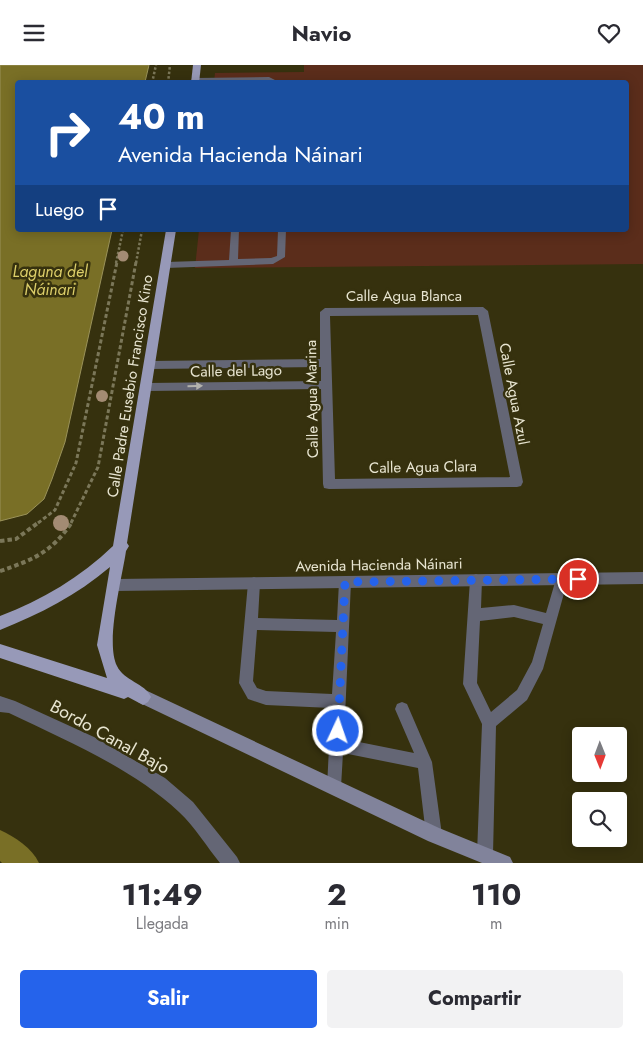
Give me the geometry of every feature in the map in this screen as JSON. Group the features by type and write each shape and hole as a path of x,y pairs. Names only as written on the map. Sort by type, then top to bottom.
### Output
{"main road":[{"path":"195,80 197,65"},
{"name":"Calle Padre Eusebio Francisco Kino","path":"143,697 116,681 108,662 104,645 122,546 171,232"},
{"path":"0,623 24,614 69,590 105,564 122,546"},
{"path":"0,651 143,697 434,835 504,863"}],"street":[{"name":"Calle Agua Blanca","path":"325,312 482,311"},
{"name":"Calle Agua Azul","path":"482,311 517,482"},
{"name":"Calle Agua Marina","path":"325,312 329,484"},
{"name":"Calle del Lago","path":"150,365 326,363"},
{"name":"Calle del Lago","path":"147,387 327,385"},
{"name":"Calle Agua Clara","path":"329,484 517,482"},
{"name":"Avenida Hacienda Náinari","path":"115,585 643,578"},
{"name":"Bordo Canal Bajo","path":"0,704 10,706 88,743 159,783 187,808 231,863"}],"lane":[{"path":"258,80 274,80"},
{"path":"233,263 235,232"},
{"path":"166,265 273,261 280,259 282,254 282,232"},
{"path":"489,723 522,695 538,665 562,579"},
{"path":"476,580 476,615 470,684 489,723 485,854"},
{"path":"334,787 345,582"},
{"path":"254,583 246,683 253,694 266,698 339,701"},
{"path":"476,615 514,611 550,620"},
{"path":"251,624 342,625"},
{"path":"402,709 425,762 434,835"},
{"path":"337,745 425,762"}],"path":[{"path":"153,80 156,65"},
{"path":"168,80 170,65"},
{"path":"0,541 16,539 55,510 76,463 122,232"},
{"path":"0,571 36,558 65,534 85,497 98,467 142,232"}],"shaded area":[{"path":"304,65 643,65 643,264 195,268 199,232 629,232 629,80 214,80 215,73 304,72"}],"water":[{"name":"Laguna del Náinari","path":"0,65 149,65 145,80 15,80 15,232 112,232 65,442 52,479 44,499 27,514 0,521"}],"waterway":[{"path":"0,844 25,863"}],"route":[{"path":"338,731 345,582 578,579"}]}
